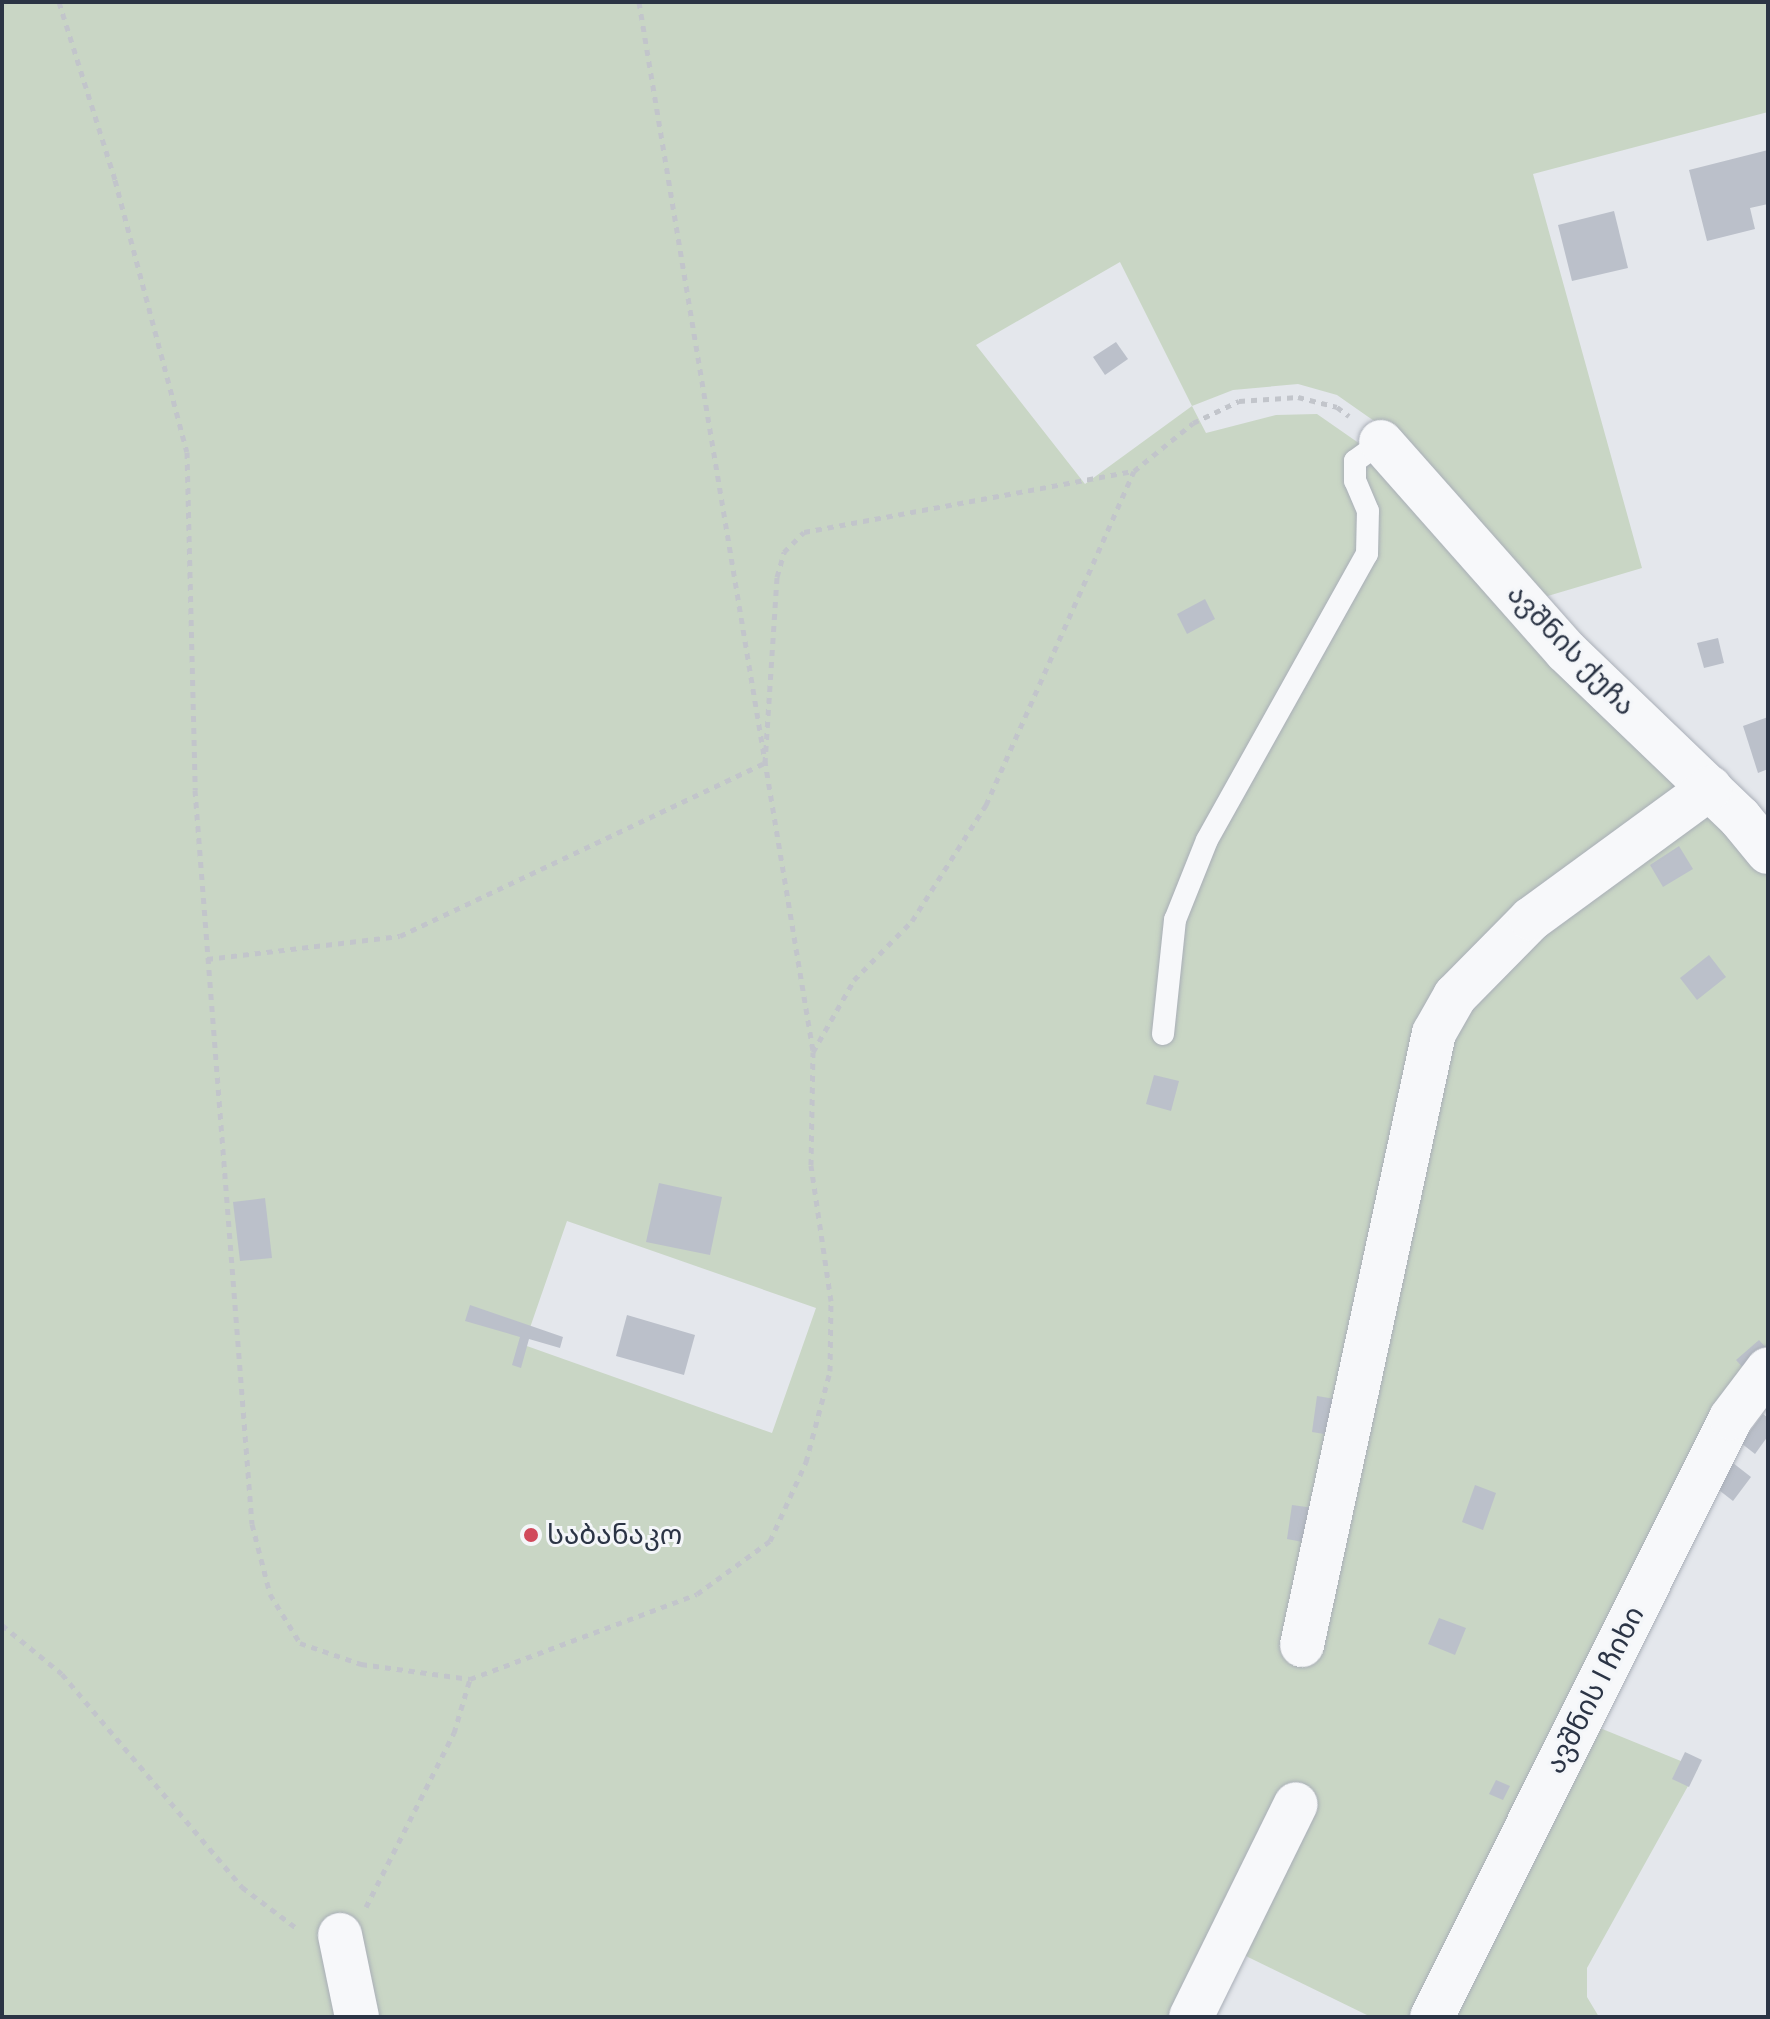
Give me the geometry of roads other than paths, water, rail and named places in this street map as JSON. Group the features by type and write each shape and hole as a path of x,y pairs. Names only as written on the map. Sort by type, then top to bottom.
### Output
{"street":[{"name":"ავშნის ქუჩა","path":"1381,442 1566,651 1710,788 1768,852"},
{"path":"1302,1645 1434,1033 1455,996 1531,919 1710,788"},
{"name":"ავშნის I ჩიხი","path":"1432,2017 1731,1418 1768,1369"},
{"path":"1191,2017 1296,1804"},
{"path":"340,1935 357,2017"}],"lane":[{"path":"1163,1034 1175,920 1207,840 1367,554 1368,511 1355,481 1355,461 1381,442"}],"place":[{"name":"საბანაკო","path":"531,1535"}]}
